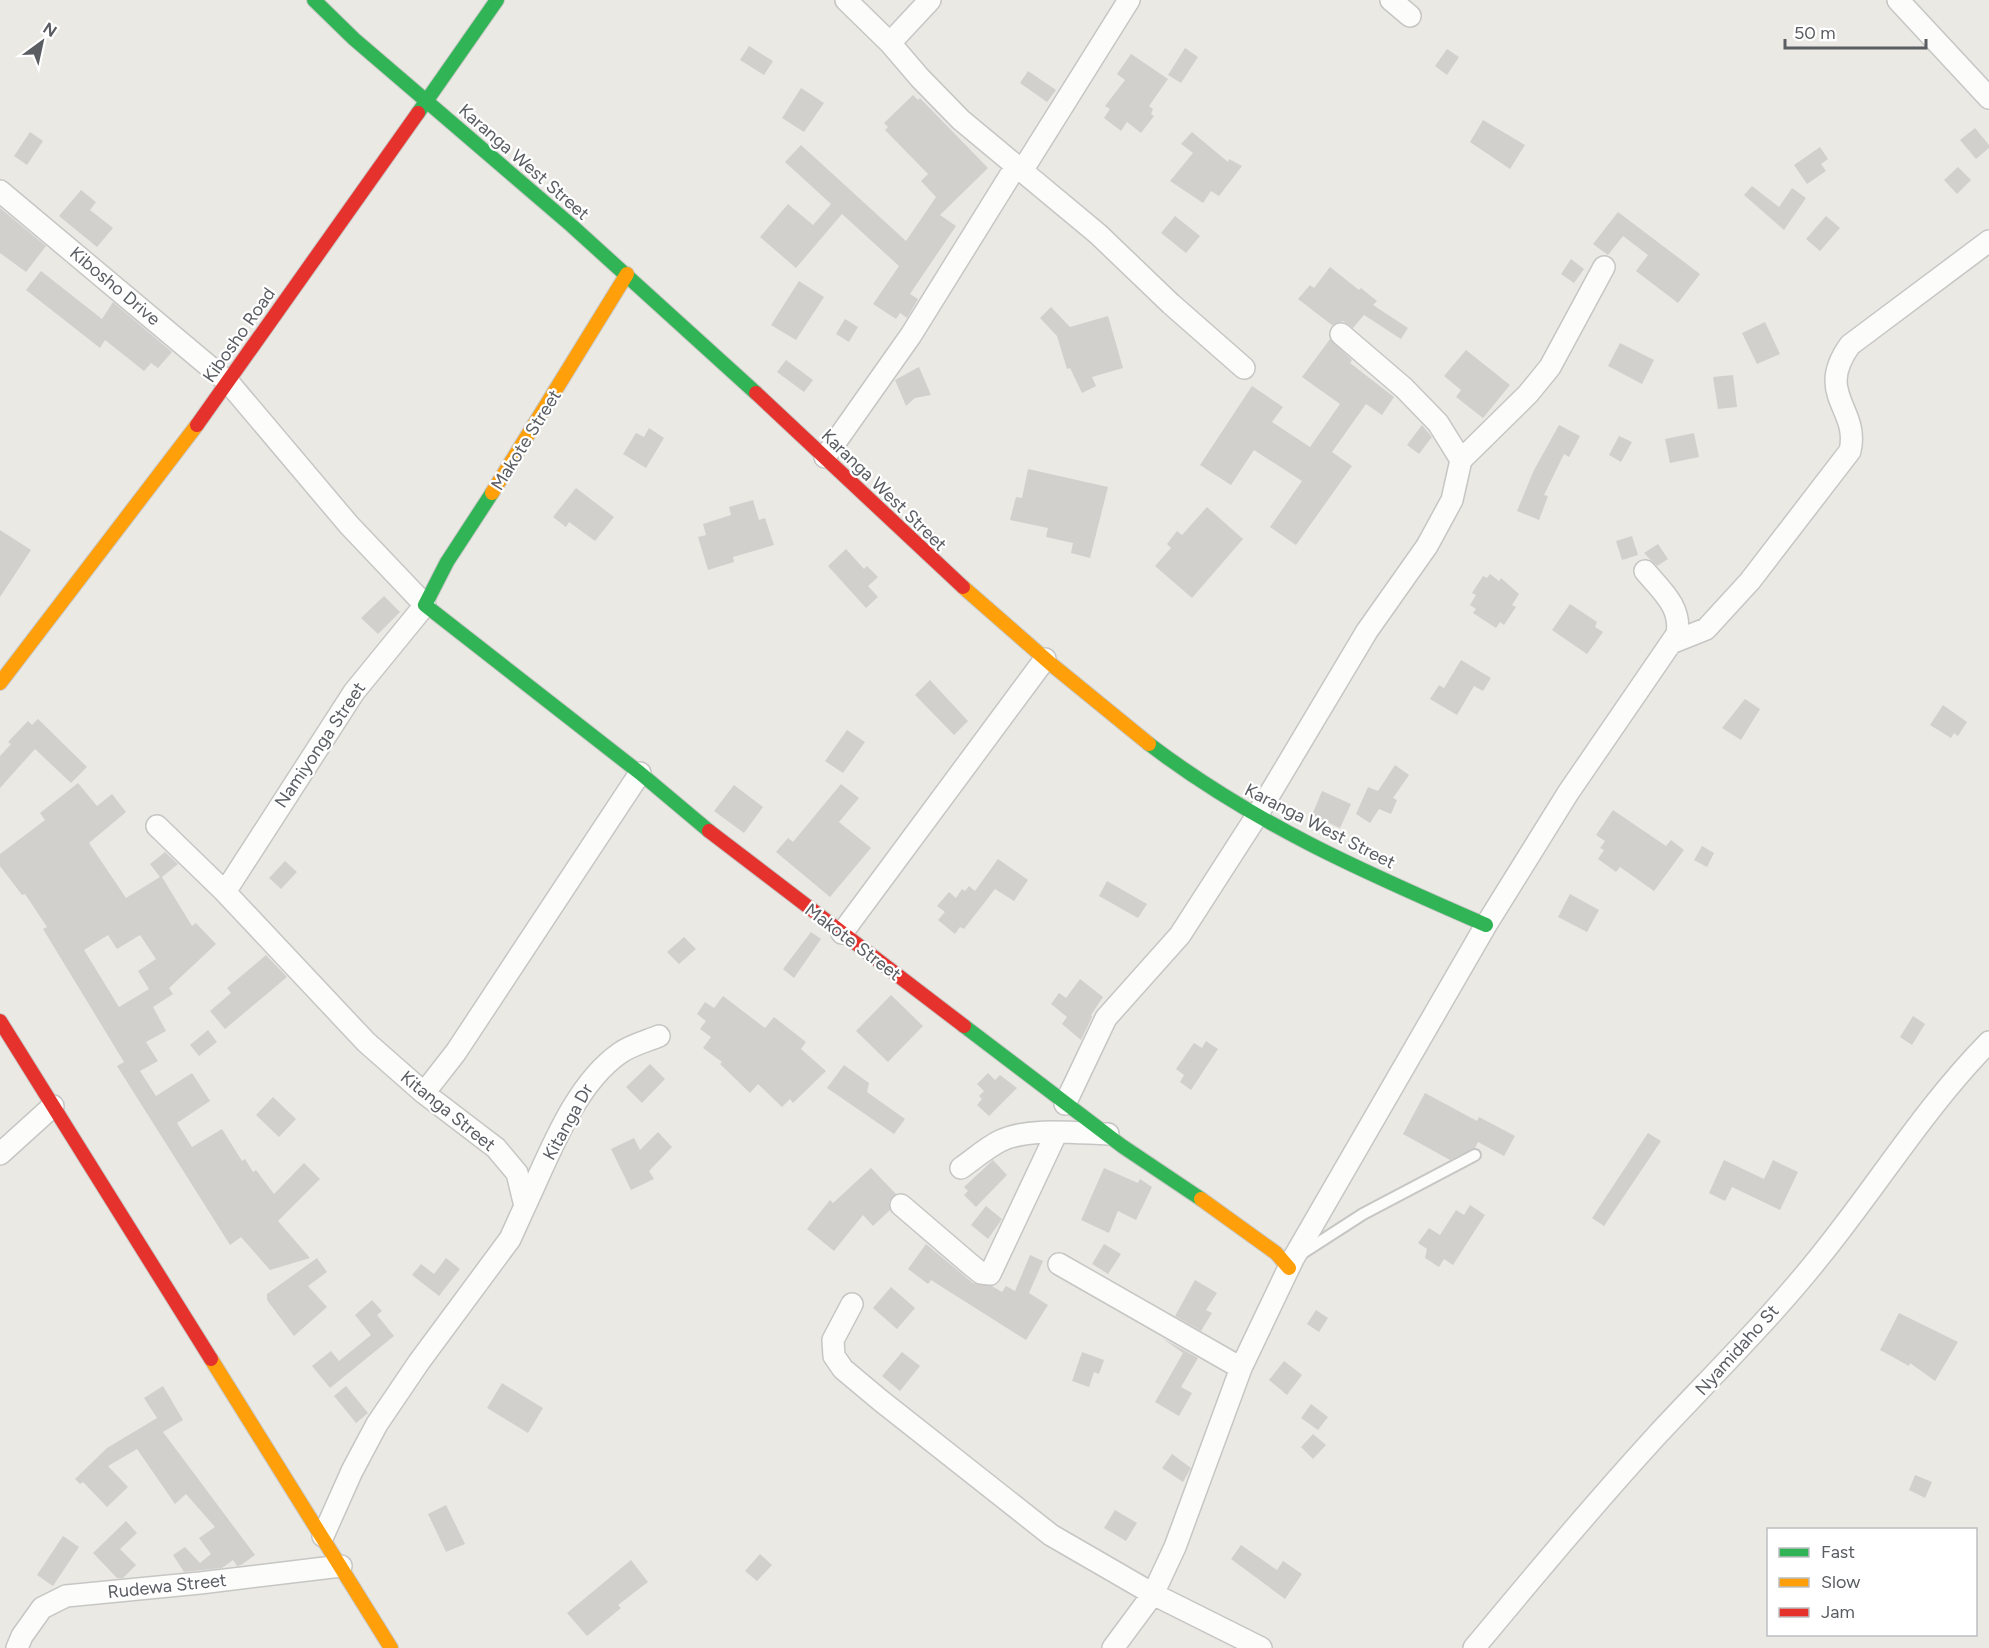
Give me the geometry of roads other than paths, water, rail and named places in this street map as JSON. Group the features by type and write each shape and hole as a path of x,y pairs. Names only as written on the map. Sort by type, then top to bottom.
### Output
{"main road":[{"name":"Karanga West Street","path":"314,0 354,39 627,274 825,457 938,566 1045,659 1187,772 1256,817 1351,864 1486,925"},
{"name":"Kibosho Road","path":"0,683 229,383 497,0"},
{"name":"Makote Street","path":"627,274 505,474 447,562 425,605 640,773 731,849 1065,1104 1291,1263"},
{"path":"0,1022 391,1648"}],"street":[{"path":"846,0 890,43 961,120 1098,234 1171,304 1244,368"},
{"path":"890,43 930,0"},
{"path":"825,457 911,335 1129,0"},
{"path":"1391,0 1410,16"},
{"path":"1898,0 1989,98"},
{"name":"Kibosho Drive","path":"0,191 229,383"},
{"path":"1671,643 1706,629 1750,581 1850,451 1853,440 1834,376 1840,359 1850,345 1986,251"},
{"path":"1065,1104 1106,1018 1180,935 1256,817 1367,631 1427,546 1452,500 1461,460 1528,394 1550,367 1604,267"},
{"path":"1341,334 1404,388 1438,423 1461,460"},
{"name":"Makote Street","path":"229,383 349,525 425,605"},
{"path":"1113,1648 1153,1594 1201,1482 1240,1368 1291,1263 1486,925 1575,784 1677,634 1678,614 1670,600 1645,571"},
{"name":"Namiyonga Street","path":"225,892 354,692 425,605"},
{"path":"842,933 1045,659"},
{"path":"424,1093 456,1052 640,773"},
{"name":"Kitanga Street","path":"157,826 225,892 366,1042 424,1093 496,1148 517,1173 525,1206"},
{"name":"Kitanga Dr","path":"525,1206 574,1104 595,1074 622,1051 659,1036"},
{"name":"Nyamidaho St","path":"1474,1648 1557,1547 1659,1434 1741,1348 1818,1260 1960,1071 1989,1042"},
{"path":"0,1154 53,1106"},
{"path":"901,1205 981,1273 990,1274 1056,1134"},
{"path":"961,1168 1000,1141 1015,1136 1109,1134"},
{"path":"323,1536 352,1471 377,1424 419,1362 504,1247 525,1206"},
{"path":"1059,1264 1240,1368"},
{"path":"852,1304 832,1340 834,1356 843,1369 986,1486 1051,1535 1153,1594 1261,1648"},
{"name":"Rudewa Street","path":"17,1648 22,1636 42,1608 66,1596 341,1566"}],"lane":[{"path":"1291,1263 1363,1214 1475,1155"}]}
